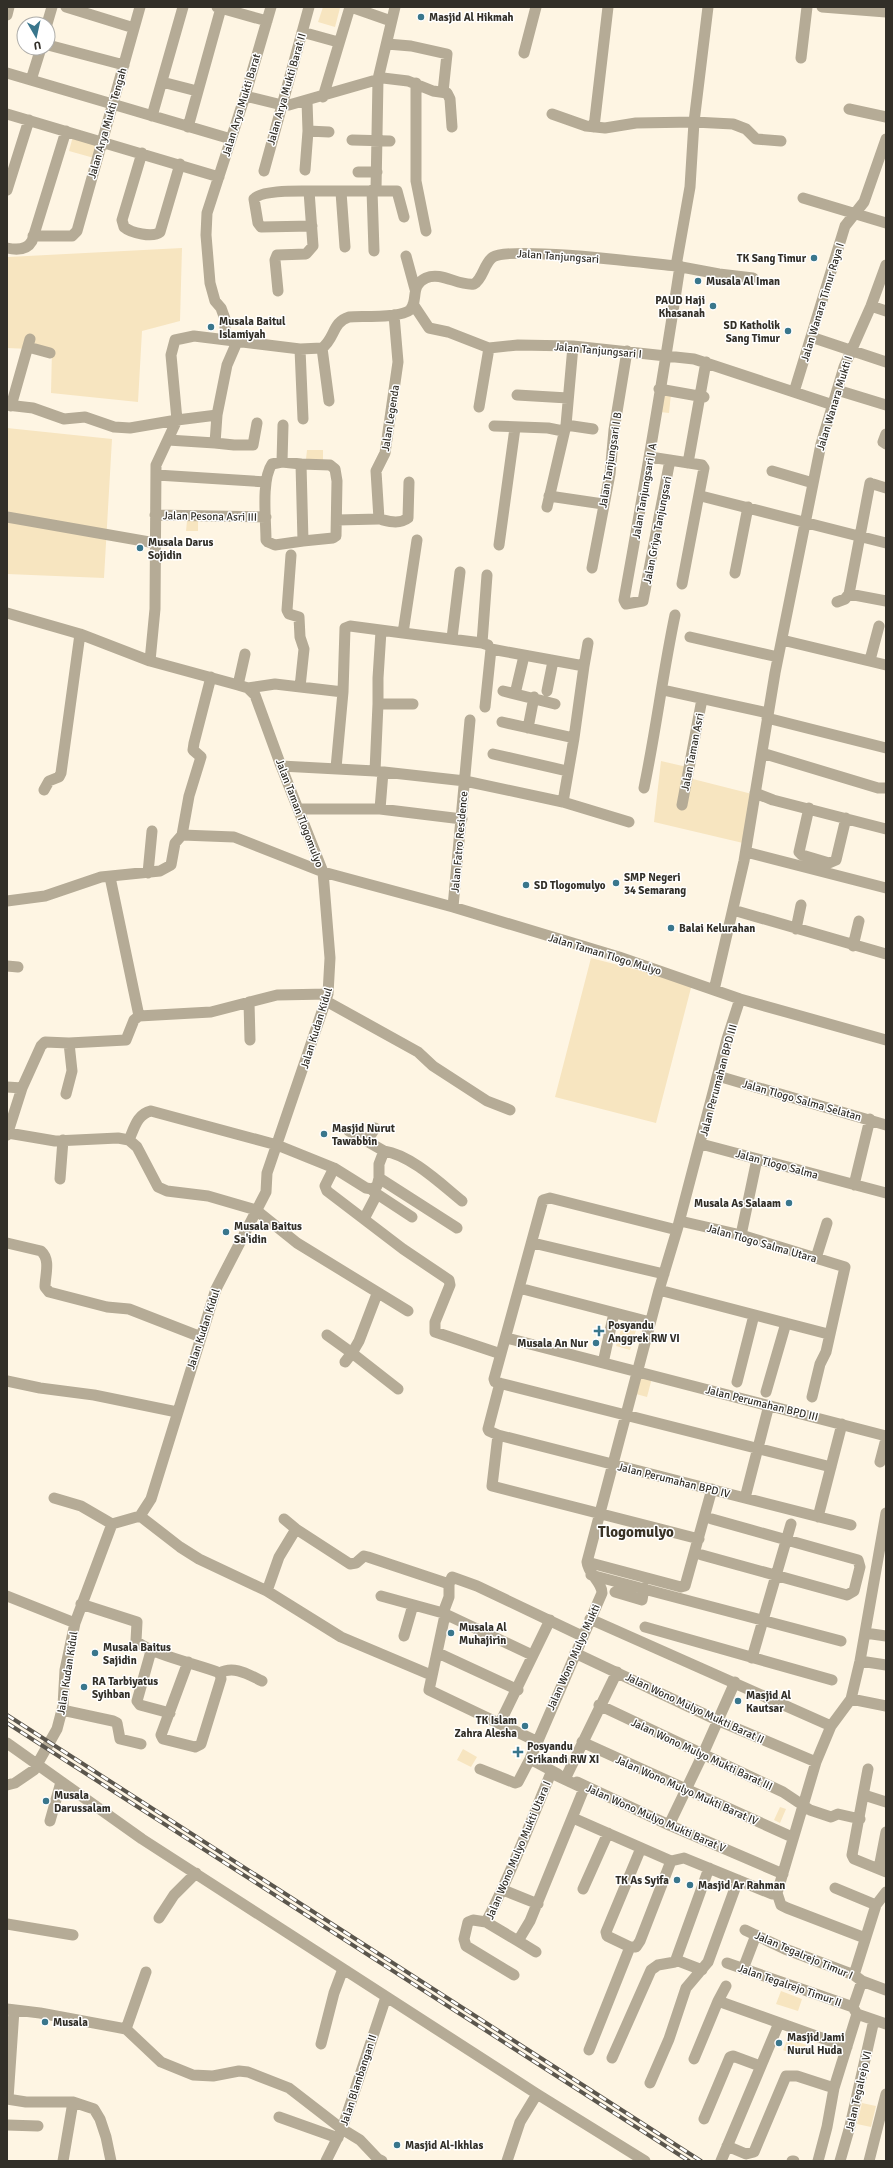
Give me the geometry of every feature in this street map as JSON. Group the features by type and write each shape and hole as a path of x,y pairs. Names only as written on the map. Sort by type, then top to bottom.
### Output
{"street":[{"path":"7,15 10,7"},
{"path":"66,7 134,28"},
{"name":"Jalan Arya Mukti Tengah","path":"33,236 72,236 78,228 140,7"},
{"path":"152,116 183,7"},
{"name":"Jalan Arya Mukti Barat","path":"225,339 225,318 221,308 215,301 209,273 206,235 207,213 245,96 271,7"},
{"name":"Jalan Arya Mukti Barat II","path":"264,171 309,7"},
{"path":"323,97 338,42 350,7 391,22"},
{"path":"374,80 387,44 395,7"},
{"path":"524,52 536,7"},
{"path":"594,127 608,7"},
{"path":"665,357 674,312 678,266 690,187 694,122 708,7"},
{"path":"801,58 807,7"},
{"path":"822,7 886,12"},
{"path":"188,127 219,8 267,21"},
{"path":"374,251 374,190 377,172 378,140 374,80 371,72 382,35 391,22"},
{"path":"302,32 338,42"},
{"path":"387,44 411,46 447,54 443,92"},
{"path":"56,47 124,65"},
{"path":"31,80 38,56"},
{"path":"7,73 231,139"},
{"path":"245,96 282,105 323,97 374,80 387,78 416,83 433,91 447,93 450,99 452,127"},
{"path":"162,82 197,91"},
{"path":"416,83 416,181 426,231"},
{"path":"305,170 308,131 307,101"},
{"path":"849,109 886,117"},
{"path":"7,114 180,164 218,177"},
{"path":"552,114 594,127 605,128 636,123 694,122 733,124 743,127 756,139 781,142"},
{"path":"7,190 29,120"},
{"path":"7,248 19,249 28,247 33,236 66,131"},
{"path":"308,131 329,132"},
{"path":"352,140 390,141"},
{"name":"Jalan Wanara Timur Raya I","path":"794,392 845,226 864,202 886,140"},
{"path":"142,153 122,220 124,227 129,231 157,234 164,222 180,164"},
{"path":"358,172 377,172"},
{"path":"312,226 262,227 258,223 254,199 257,195 264,194 318,190 341,192 374,190 397,191 404,217"},
{"path":"278,291 275,260 277,255 300,255 310,251 313,246 309,191"},
{"path":"341,192 345,247"},
{"path":"803,198 886,223"},
{"name":"Jalan Tanjungsari","path":"415,289 421,281 433,276 474,284 491,259 497,255 506,254 527,253 678,266"},
{"path":"150,661 155,609 156,465 159,455 178,420 171,355 175,340 194,336 300,349 322,348 330,340 336,326 342,319 349,316 394,315 409,310 413,304 415,289 406,256"},
{"name":"Jalan Wanara Mukti I","path":"714,990 746,852 778,657 821,444 850,350 871,306 886,265"},
{"path":"678,266 719,274 753,278"},
{"name":"Jalan Tanjungsari I","path":"413,304 429,328 448,332 489,348 518,345 573,346 694,359 708,362 833,405"},
{"path":"871,306 886,311"},
{"name":"Jalan Legenda","path":"379,519 376,471 385,453 398,362 394,315"},
{"path":"811,337 886,362"},
{"path":"215,443 217,415 227,365 237,342"},
{"path":"50,353 29,343 9,405 33,408 64,419 85,417 114,427 130,428 164,420 178,420 217,415"},
{"path":"547,507 564,428 573,346"},
{"path":"322,348 328,401"},
{"path":"479,407 489,348"},
{"path":"300,349 303,419"},
{"name":"Jalan Tanjungsari I B","path":"592,568 627,352"},
{"name":"Jalan Tanjungsari I A","path":"644,599 642,602 626,604 624,602 650,457 665,357"},
{"path":"690,463 708,362"},
{"path":"659,389 702,396"},
{"path":"837,390 886,405"},
{"path":"517,395 568,398"},
{"path":"168,440 253,445 257,423"},
{"path":"283,425 282,462 333,466 337,481 337,520 336,536 332,538 303,541 301,464"},
{"path":"494,426 515,428 593,429"},
{"path":"499,544 515,428"},
{"path":"886,434 883,442 886,444"},
{"name":"Jalan Griya Tanjungsari","path":"650,457 702,465 704,468 701,496 682,584"},
{"name":"Jalan Griya Tanjungsari","path":"644,599 670,460"},
{"name":"Jalan Pesona Asri III","path":"282,462 272,464 268,469 266,482 266,540 275,545 303,541"},
{"path":"772,471 812,484"},
{"path":"156,475 266,482"},
{"path":"337,520 379,519 395,522 404,521 408,518 409,482"},
{"path":"837,602 845,599 849,594 872,484 886,488"},
{"path":"550,496 603,504"},
{"path":"701,496 886,542"},
{"path":"735,573 748,507"},
{"name":"Jalan Pesona Asri III","path":"155,515 266,517"},
{"path":"7,517 155,543"},
{"path":"403,633 417,540"},
{"path":"291,555 287,610 289,614 299,617 301,620 300,637 304,652 300,687"},
{"path":"452,638 460,572"},
{"path":"485,707 487,575"},
{"path":"849,594 886,601"},
{"path":"7,613 80,634 150,661 243,686 274,684 343,692"},
{"path":"644,788 663,690 664,668 675,615"},
{"path":"336,768 343,692 345,628 350,626 381,631 452,638 524,656 584,666"},
{"path":"870,660 879,626"},
{"path":"380,809 378,678 381,631"},
{"path":"44,790 49,781 59,777 61,773 80,634"},
{"path":"690,637 778,657"},
{"path":"782,640 886,665"},
{"path":"563,802 588,643"},
{"path":"243,686 245,654"},
{"path":"516,694 524,656"},
{"path":"547,691 553,661"},
{"path":"7,900 45,896 101,877 160,871 171,865 175,843 182,835 189,796 200,757 193,750 210,678"},
{"name":"Jalan Taman Tlogomulyo","path":"243,686 260,704 281,766 323,872"},
{"name":"Jalan Taman Asri","path":"663,690 768,716 886,748"},
{"path":"503,691 534,697 555,704"},
{"path":"528,728 534,697"},
{"name":"Jalan Taman Asri","path":"682,805 702,699"},
{"path":"378,704 413,704"},
{"path":"281,766 336,768 465,781 470,720"},
{"path":"502,722 574,738"},
{"path":"762,753 878,788 886,788"},
{"path":"493,754 567,771"},
{"name":"Jalan Fatro Residence","path":"453,907 465,781 563,802 629,822"},
{"path":"756,793 773,800 809,808 886,829"},
{"path":"809,808 799,852 802,855 829,863 836,860 846,818"},
{"path":"298,809 380,809 462,819"},
{"path":"148,872 152,831"},
{"name":"Jalan Taman Tlogomulyo","path":"182,835 234,837 323,872"},
{"path":"746,852 886,888"},
{"name":"Jalan Taman Tlogo Mulyo","path":"323,872 453,907 619,957 740,999 886,1040"},
{"name":"Jalan Kudan Kidul","path":"140,1516 156,1489 177,1412 221,1277 266,1192 267,1172 327,997 330,958 323,872"},
{"path":"110,877 140,1016"},
{"path":"796,930 801,905"},
{"path":"732,910 796,930 886,954"},
{"path":"853,946 859,921"},
{"path":"408,1311 377,1294 297,1243 256,1210 208,1196 167,1191 158,1186 137,1147 129,1140 118,1138 63,1140 36,1139 7,1134 22,1088 41,1046 48,1042 69,1043 126,1040 134,1020 140,1016 211,1012 277,995 327,997 418,1052 433,1066 487,1101 510,1110"},
{"name":"Jalan Perumahan BPD III","path":"613,1464 658,1290 664,1274 701,1144 718,1076 740,999"},
{"path":"249,1002 250,1040"},
{"path":"66,1094 72,1071 69,1043"},
{"name":"Jalan Tlogo Salma Selatan","path":"718,1076 870,1119 886,1125"},
{"path":"7,1087 22,1088"},
{"path":"129,1140 141,1115 151,1111 277,1145 334,1168 375,1192 412,1217"},
{"path":"854,1185 870,1119"},
{"path":"367,1141 375,1128"},
{"path":"349,1131 384,1151 403,1157 462,1201"},
{"path":"60,1179 63,1140"},
{"name":"Jalan Tlogo Salma","path":"701,1144 886,1193"},
{"path":"364,1219 377,1186 379,1178 379,1164 384,1151"},
{"path":"741,1235 757,1159"},
{"path":"334,1168 325,1189 403,1248 448,1278 450,1285 435,1322 435,1332 495,1352"},
{"path":"379,1178 457,1228"},
{"path":"678,1225 550,1198 543,1200 533,1243 494,1379 500,1383 831,1468"},
{"path":"816,1258 827,1223"},
{"name":"Jalan Tlogo Salma Utara","path":"678,1225 741,1235 845,1267 828,1334"},
{"path":"7,1243 42,1251 47,1260 45,1287 50,1292 107,1307 129,1310 201,1336"},
{"path":"533,1243 664,1274"},
{"path":"520,1286 650,1322"},
{"path":"658,1290 828,1334 826,1352 820,1364 812,1397"},
{"path":"349,1358 362,1334 377,1294"},
{"path":"603,1363 614,1313"},
{"path":"737,1382 754,1315"},
{"path":"766,1392 786,1323"},
{"path":"327,1336 349,1358 398,1388"},
{"path":"506,1338 637,1371"},
{"name":"Jalan Perumahan BPD III","path":"637,1371 842,1424 886,1438"},
{"path":"7,1381 40,1388 94,1395 177,1412"},
{"path":"500,1383 488,1429 489,1432 498,1435 492,1486 699,1539"},
{"path":"745,1498 769,1405"},
{"path":"818,1517 842,1424"},
{"name":"Jalan Perumahan BPD IV","path":"498,1435 851,1525"},
{"path":"880,1462 886,1438"},
{"path":"613,1464 598,1514 587,1562 681,1587 686,1584 712,1489"},
{"path":"54,1498 81,1506 112,1524 122,1523 140,1516 180,1547 199,1559 267,1590 341,1637 431,1676"},
{"path":"865,1938 781,1905 776,1893 816,1762 831,1726 851,1700 884,1539 886,1513"},
{"path":"284,1519 296,1529 350,1564 353,1565 365,1556 451,1581 462,1579 582,1636"},
{"path":"702,1555 847,1595 854,1591 860,1567 858,1560 712,1519"},
{"name":"Jalan Kudan Kidul","path":"7,1785 28,1776 38,1765 58,1729 62,1710 65,1670 75,1623 112,1524"},
{"path":"752,1658 791,1524"},
{"path":"267,1590 279,1557 296,1529"},
{"name":"Jalan Wono Mulyo Mukti","path":"480,1769 515,1783 521,1777 602,1590 591,1575 587,1562"},
{"path":"591,1575 841,1641"},
{"path":"451,1581 438,1653 431,1676 429,1690 536,1741"},
{"path":"615,1592 642,1600 644,1588"},
{"path":"7,1596 75,1623"},
{"path":"381,1596 444,1614 532,1655"},
{"path":"81,1604 137,1622 136,1641 151,1651 220,1673 225,1670 237,1670 262,1681"},
{"path":"404,1636 414,1605"},
{"path":"590,1619 735,1682 831,1726"},
{"path":"500,1724 518,1690 532,1655 550,1620"},
{"path":"645,1627 832,1680"},
{"path":"865,1633 886,1636"},
{"path":"151,1651 137,1701 140,1705 170,1713"},
{"path":"438,1653 518,1690"},
{"name":"Jalan Wono Mulyo Mukti Barat II","path":"575,1653 719,1721 816,1762"},
{"path":"860,1661 886,1665"},
{"path":"188,1662 161,1735 162,1738 195,1747 201,1744 221,1679 220,1673"},
{"path":"566,1777 616,1672"},
{"path":"670,1825 719,1721 735,1682"},
{"path":"851,1700 886,1706"},
{"name":"Jalan Wono Mulyo Mukti Barat III","path":"599,1706 783,1792 810,1810 831,1816 838,1814 860,1819"},
{"path":"62,1710 114,1721 117,1723 120,1739 141,1744"},
{"name":"Jalan Wono Mulyo Mukti Barat IV","path":"582,1742 792,1837"},
{"path":"7,1743 142,1839 189,1880 343,1969 537,2094 645,2161"},
{"name":"Jalan Wono Mulyo Mukti Barat V","path":"530,1759 551,1772 566,1777 670,1825 783,1874"},
{"path":"868,1769 852,1857 883,1870 886,1832"},
{"path":"518,1941 527,1928 538,1904 583,1791 581,1787 551,1772"},
{"name":"Jalan Wono Mulyo Mukti Utara I","path":"490,1925 551,1772"},
{"path":"50,1821 61,1782"},
{"path":"864,1795 886,1802"},
{"path":"573,1818 671,1861 684,1858 772,1894 776,1893"},
{"path":"584,1889 608,1833"},
{"path":"641,1848 606,1932 607,1936 630,1947 636,1947 640,1941 671,1861"},
{"path":"612,2058 651,1970 658,1965 674,1963 676,1960 709,1868"},
{"path":"159,1918 174,1895 189,1880"},
{"path":"650,2082 669,2039 686,1988 708,1962 738,1880"},
{"path":"835,1888 876,1905"},
{"path":"503,1890 538,1904"},
{"path":"818,2161 827,2127 834,2088 847,2047 855,2011 858,1978 865,1938 876,1905 886,1892"},
{"path":"514,1975 466,1946 464,1938 468,1922 473,1920 490,1925 536,1952"},
{"path":"7,1924 73,1935"},
{"name":"Jalan Tegalrejo Timur I","path":"745,1930 756,1936 886,1990"},
{"path":"744,1969 756,1936"},
{"path":"589,2050 630,1947"},
{"path":"676,1960 702,1970"},
{"name":"Jalan Tegalrejo Timur II","path":"727,1963 886,2024"},
{"path":"321,2044 334,1992 343,1969"},
{"path":"126,2029 146,1972"},
{"path":"694,2059 718,2001 726,1986"},
{"name":"Jalan Blambangan II","path":"326,2161 340,2133 386,1997"},
{"path":"718,2001 847,2047"},
{"path":"111,2161 111,2156 100,2119 94,2109 72,2102 26,2102 8,2099 10,2010 40,2013 126,2029 151,2054 166,2065 193,2075 213,2076 239,2071 248,2072 289,2088 340,2133"},
{"name":"Jalan Tegalrejo VI","path":"840,2161 850,2126 874,2020"},
{"path":"721,2161 779,2023"},
{"path":"704,2119 730,2057 760,2066"},
{"path":"727,2146 742,2154 754,2152 784,2077 797,2076 834,2088"},
{"path":"507,2161 520,2122 537,2094"},
{"path":"870,2161 886,2094"},
{"path":"63,2161 72,2102"},
{"path":"279,2117 340,2133 360,2140 378,2159 382,2161"},
{"path":"7,2125 38,2126"}],"shaded area":[{"path":"323,7 340,8 335,27 318,22"},
{"path":"73,136 98,143 94,158 69,151"},
{"path":"182,248 180,321 142,331 138,402 51,393 52,350 7,348 8,257"},
{"path":"662,393 671,394 669,413 660,412"},
{"path":"7,428 112,439 104,578 7,574"},
{"path":"307,450 323,450 323,460 306,459"},
{"path":"187,521 198,521 198,531 186,531"},
{"path":"661,761 687,767 685,777 752,794 743,843 654,822"},
{"path":"591,958 692,984 656,1123 555,1097"},
{"path":"623,1323 637,1327 630,1350 616,1346"},
{"path":"641,1376 652,1378 647,1397 636,1394"},
{"path":"463,1749 477,1757 471,1767 457,1760"},
{"path":"780,1807 786,1809 780,1823 774,1820"},
{"path":"781,1991 802,1999 798,2011 776,2004"},
{"path":"788,2038 806,2045 801,2057 783,2050"},
{"path":"862,2103 876,2106 871,2127 857,2124"}],"railway":[{"path":"7,1715 701,2161"},
{"path":"7,1723 689,2161"}],"place":[{"name":"Masjid Al Hikmah","path":"421,17"},
{"name":"TK Sang Timur","path":"814,258"},
{"name":"Musala Al Iman","path":"698,281"},
{"name":"PAUD Haji Khasanah","path":"713,306"},
{"name":"Musala Baitul Islamiyah","path":"211,327"},
{"name":"SD Katholik Sang Timur","path":"788,331"},
{"name":"Musala Darus Sojidin","path":"140,548"},
{"name":"SMP Negeri 34 Semarang","path":"616,883"},
{"name":"SD Tlogomulyo","path":"526,885"},
{"name":"Balai Kelurahan","path":"671,928"},
{"name":"Masjid Nurut Tawabbin","path":"324,1134"},
{"name":"Musala As Salaam","path":"789,1203"},
{"name":"Musala Baitus Sa'idin","path":"226,1232"},
{"name":"Posyandu Anggrek RW VI","path":"599,1331"},
{"name":"Musala An Nur","path":"596,1343"},
{"name":"Musala Al Muhajirin","path":"451,1633"},
{"name":"Musala Baitus Sajidin","path":"95,1653"},
{"name":"RA Tarbiyatus Syihban","path":"84,1687"},
{"name":"Masjid Al Kautsar","path":"738,1701"},
{"name":"TK Islam Zahra Alesha","path":"525,1726"},
{"name":"Posyandu Srikandi RW XI","path":"518,1752"},
{"name":"Musala Darussalam","path":"46,1801"},
{"name":"TK As Syifa","path":"677,1880"},
{"name":"Masjid Ar Rahman","path":"690,1885"},
{"name":"Musala","path":"45,2022"},
{"name":"Masjid Jami Nurul Huda","path":"779,2043"},
{"name":"Masjid Al-Ikhlas","path":"397,2145"}],"district":[{"name":"Tlogomulyo","path":"636,1532"}]}
